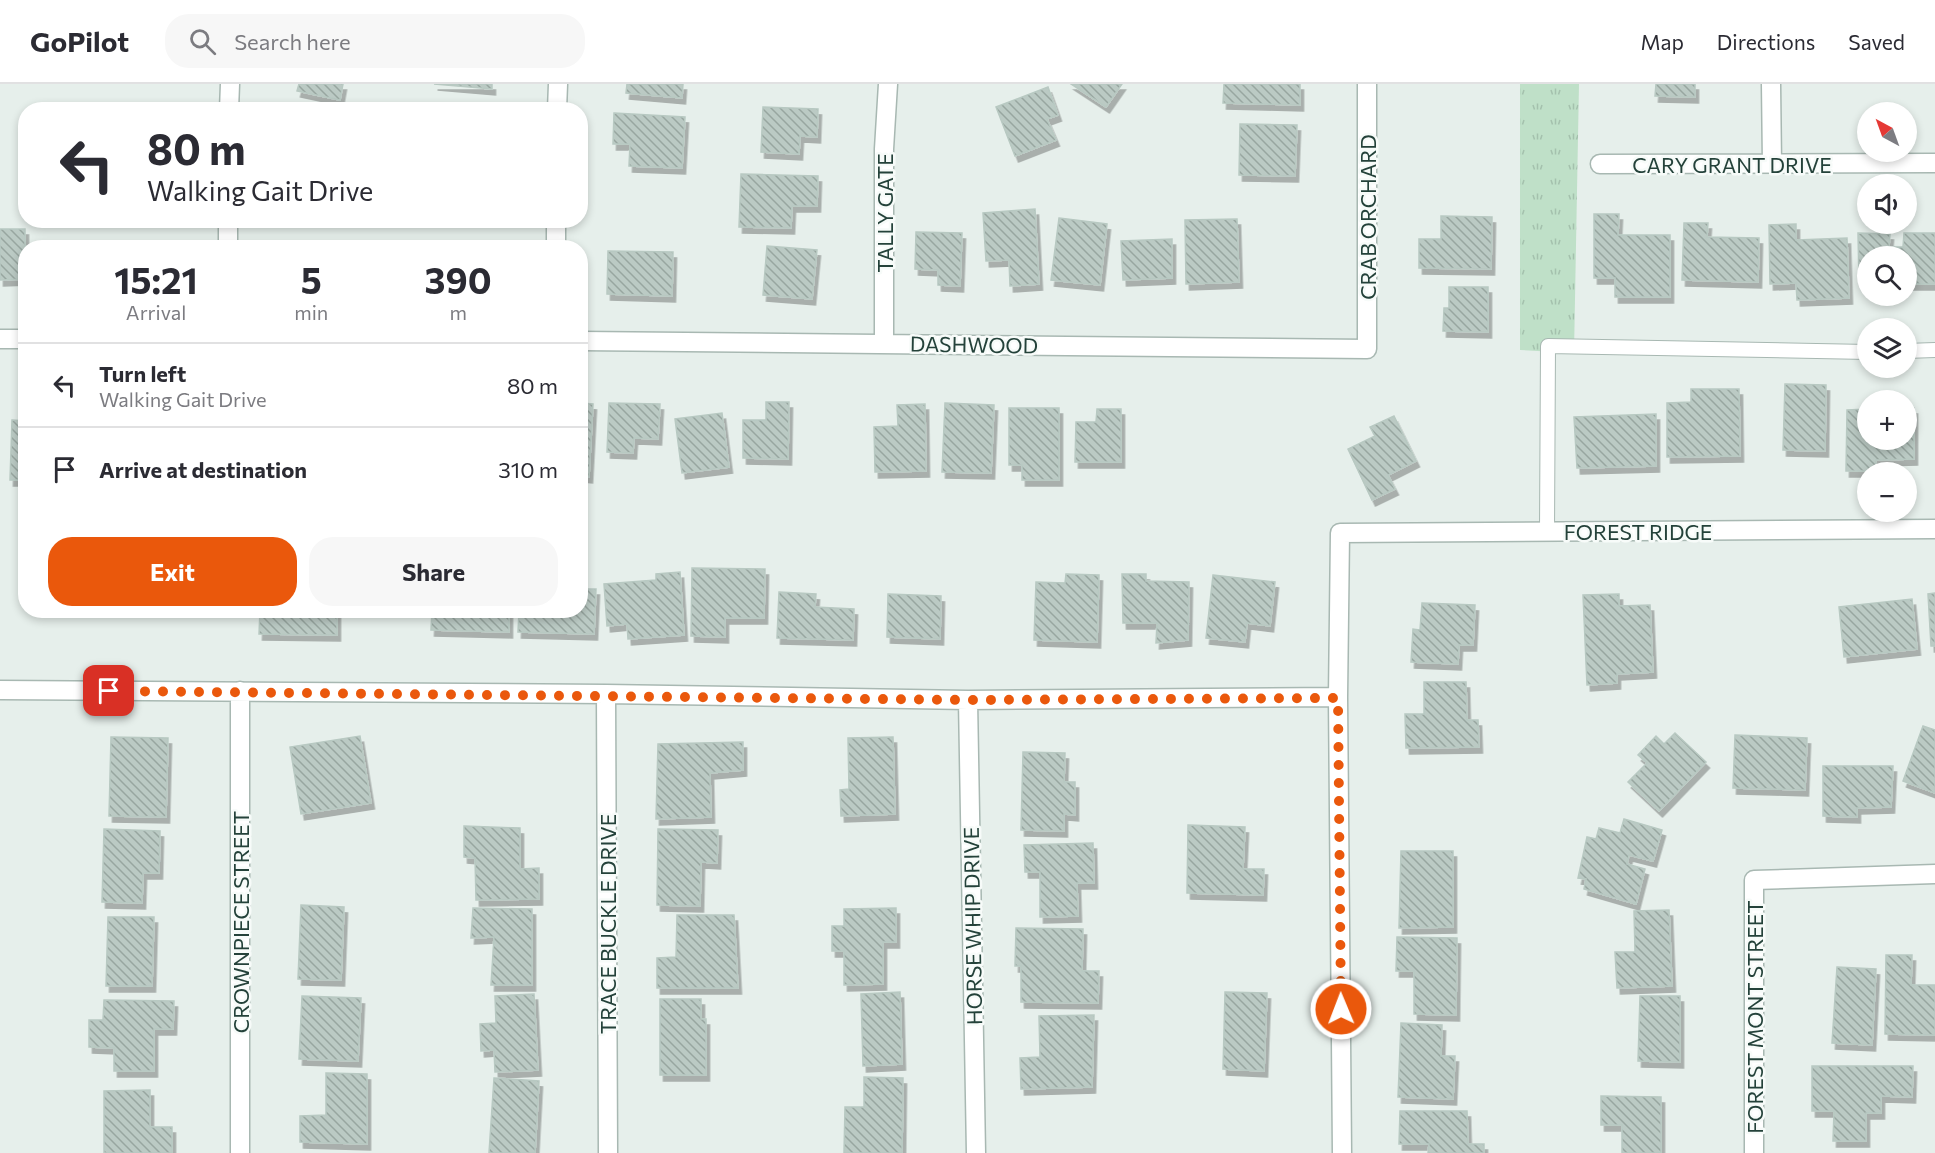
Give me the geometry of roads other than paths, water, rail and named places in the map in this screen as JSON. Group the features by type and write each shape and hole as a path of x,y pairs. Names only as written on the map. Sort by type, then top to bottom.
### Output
{"street":[{"path":"229,102 230,84"},
{"path":"557,102 558,84"},
{"name":"TALLY GATE","path":"884,343 884,149 888,84"},
{"name":"CRAB ORCHARD","path":"1367,84 1367,349"},
{"path":"1771,84 1772,164"},
{"name":"CARY GRANT DRIVE","path":"1600,164 1935,163"},
{"path":"0,339 18,339"},
{"name":"DASHWOOD","path":"588,341 1367,349"},
{"name":"FOREST RIDGE","path":"1338,698 1340,533 1935,529"},
{"path":"0,690 606,694 968,700 1338,698 1342,1153"},
{"name":"CROWNPIECE STREET","path":"240,691 240,1153"},
{"name":"TRACE BUCKLE DRIVE","path":"606,694 608,1153"},
{"name":"HORSE WHIP DRIVE","path":"968,700 976,1153"},
{"name":"FOREST MONT STREET","path":"1755,1153 1754,880 1935,874"}],"lane":[{"path":"1547,532 1548,346 1857,352"},
{"path":"1917,351 1935,351"}]}
